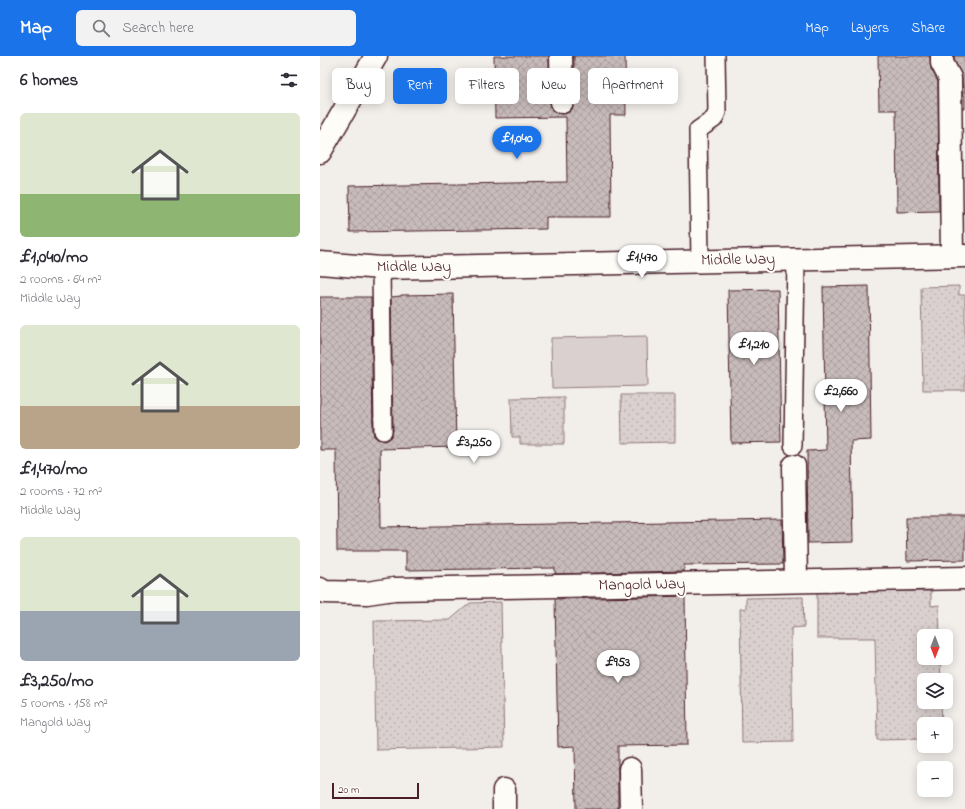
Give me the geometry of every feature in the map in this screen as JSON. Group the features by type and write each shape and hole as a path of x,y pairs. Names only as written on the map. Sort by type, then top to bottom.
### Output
{"street":[{"path":"320,152 376,56"},
{"path":"561,56 561,68"},
{"path":"942,56 942,63 950,78 958,256"},
{"name":"Middle Way","path":"320,263 381,268 958,256"},
{"path":"794,456 796,580"},
{"name":"Mangold Way","path":"320,589 324,592 367,593 394,589 733,583 796,580 965,578"},
{"path":"630,769 631,809"}],"lane":[{"path":"700,261 698,130 714,119 717,112 716,56"},
{"path":"794,456 796,260"},
{"path":"381,268 383,431"}],"shaded area":[{"path":"959,286 959,295 965,295 965,390 923,390 921,287"},
{"path":"647,336 648,386 552,388 551,338"},
{"path":"621,395 675,395 675,442 622,443"},
{"path":"564,397 564,444 520,444 520,437 512,437 511,398"},
{"path":"931,591 931,606 939,605 940,629 917,629 917,665 940,665 941,673 917,673 917,709 941,709 942,717 917,717 917,739 877,740 875,638 817,638 817,592"},
{"path":"803,597 804,627 791,628 793,742 742,743 740,609 746,608 746,598"},
{"path":"501,602 504,747 376,750 374,621 450,620 470,603"}],"building":[{"path":"494,56 549,56 549,68 527,68 527,104 550,104 552,109 556,113 562,114 569,112 573,108 574,104 580,104 580,68 574,68 574,56 625,56 625,68 588,68 588,104 626,104 626,115 610,115 611,217 546,217 546,229 350,232 349,186 567,182 566,117 495,118 495,104 519,104 519,68 494,68"},
{"path":"878,56 930,56 931,69 938,81 939,211 897,212 896,110 879,110"},
{"path":"954,56 965,56 965,109 963,109 962,78 954,60"},
{"path":"869,286 871,440 851,441 853,542 808,543 807,451 826,450 823,287"},
{"path":"778,289 781,442 731,443 728,290"},
{"path":"453,294 456,447 380,449 381,527 782,520 783,564 684,565 684,571 555,574 555,568 406,570 406,551 337,551 336,450 320,450 320,297 371,297 373,431 374,436 384,441 391,436 393,431 391,297 401,295"},
{"path":"906,517 965,517 965,560 907,561"},
{"path":"685,596 687,745 618,746 618,809 576,809 575,746 558,747 555,599"}]}
